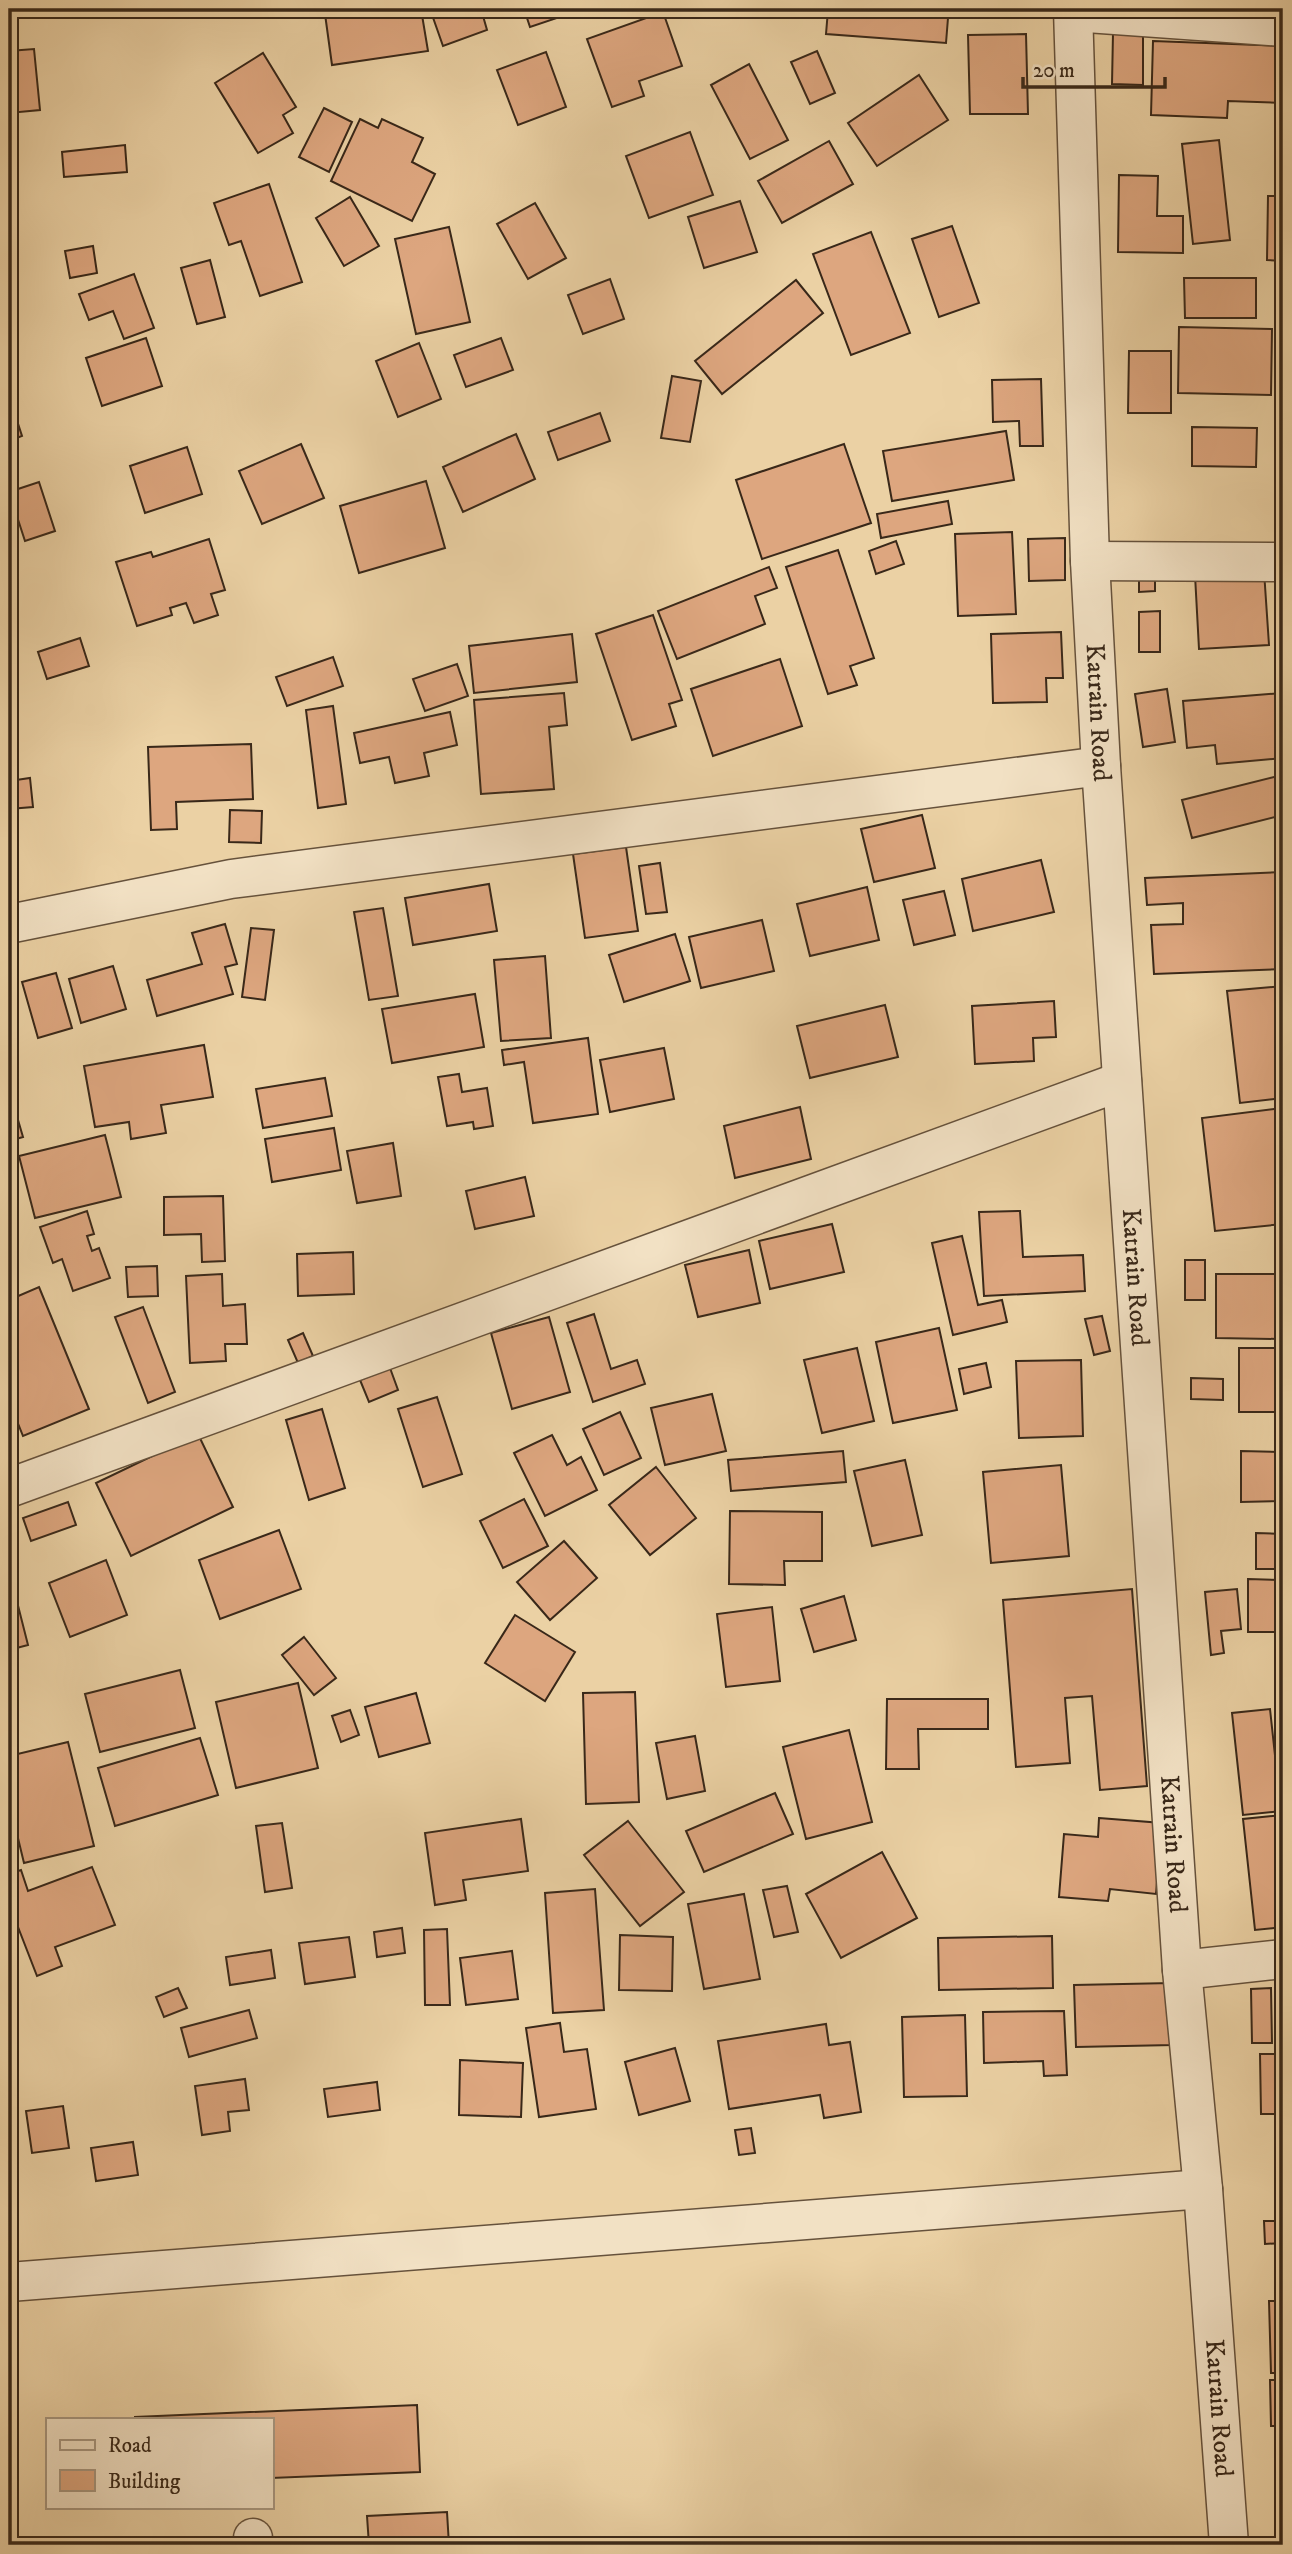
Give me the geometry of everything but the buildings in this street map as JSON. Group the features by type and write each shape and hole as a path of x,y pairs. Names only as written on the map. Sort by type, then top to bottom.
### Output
{"street":[{"path":"1073,11 1283,27"},
{"name":"Katrain Road","path":"1073,11 1090,561 1101,766 1182,1970 1203,2189 1229,2545"},
{"path":"1090,561 1283,562"},
{"path":"9,924 232,879 1101,766"},
{"path":"9,1488 1122,1082"},
{"path":"1182,1970 1283,1959"},
{"path":"9,2282 1203,2189"}]}
